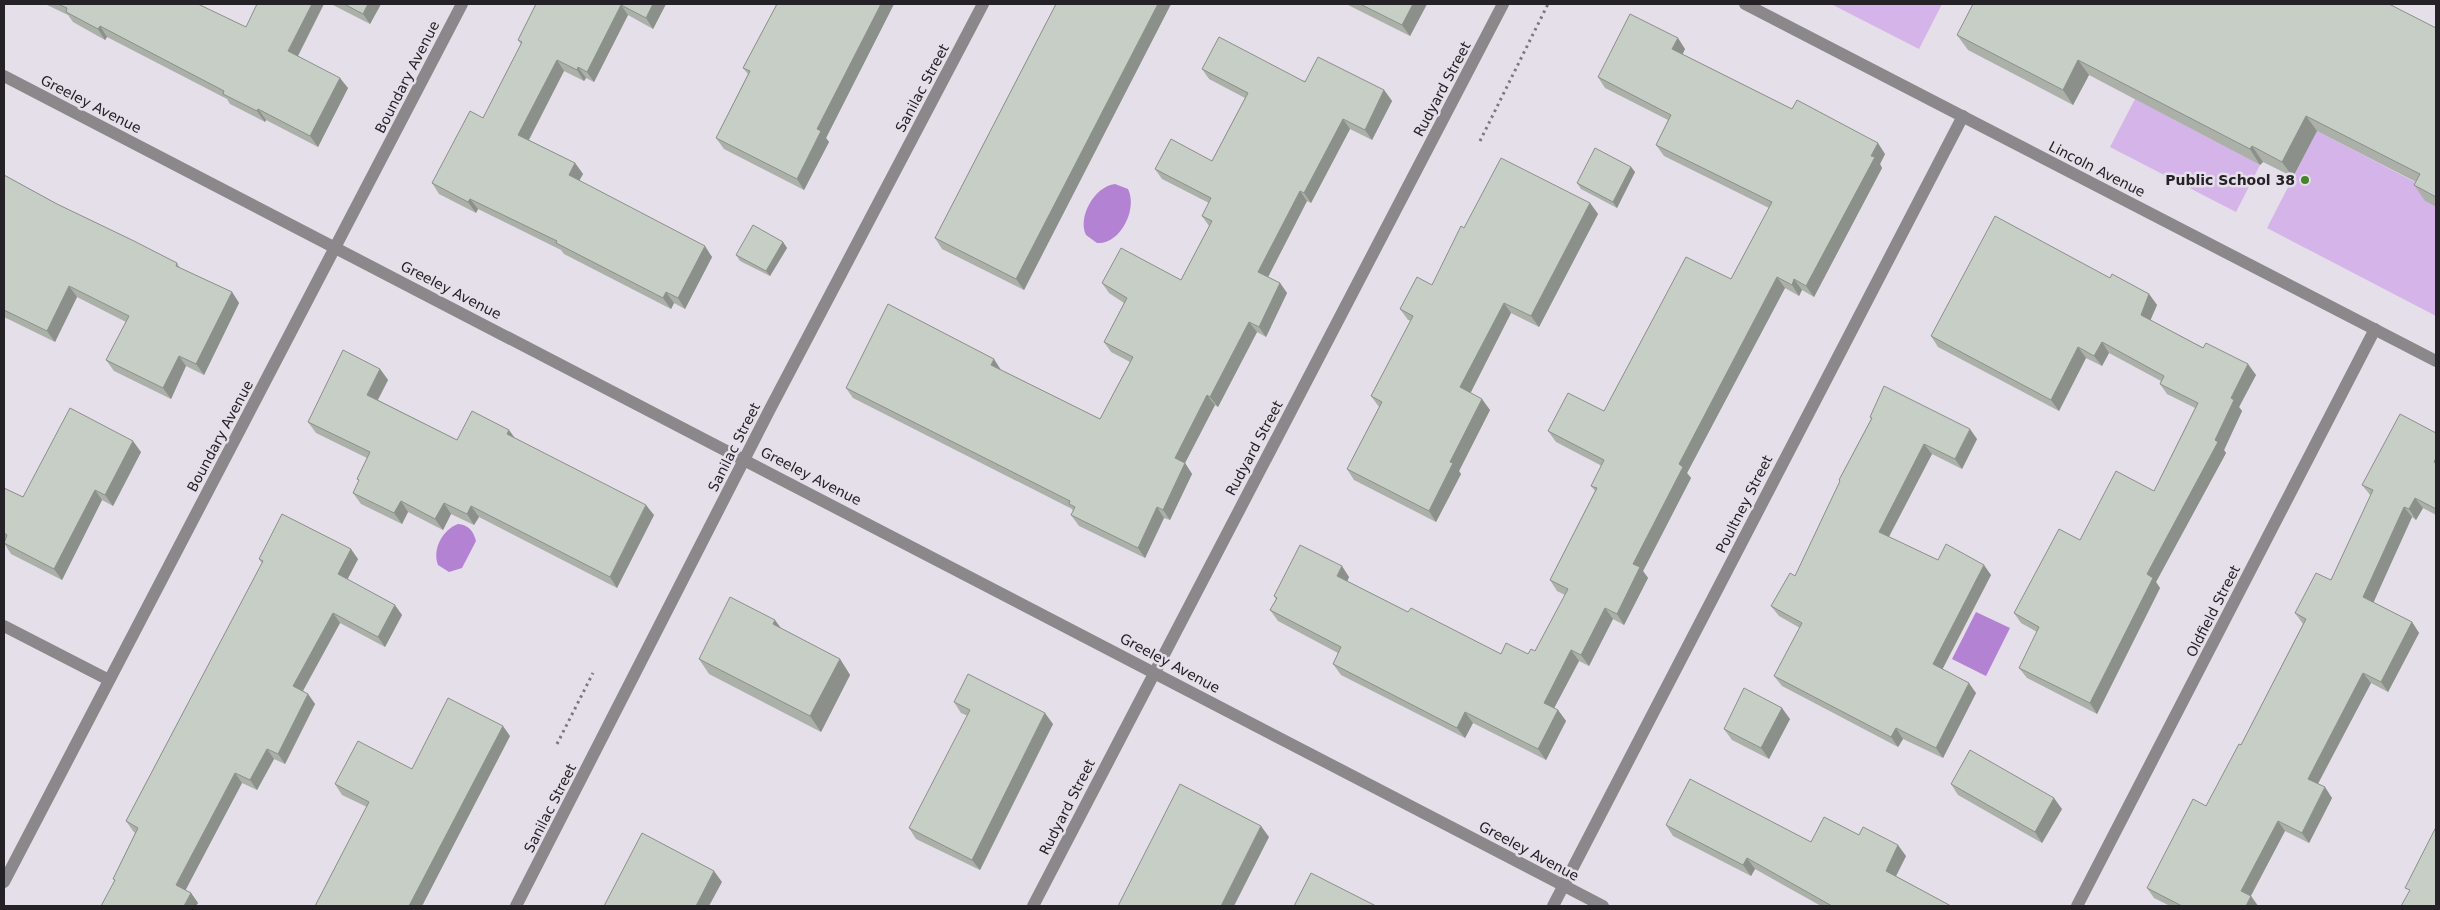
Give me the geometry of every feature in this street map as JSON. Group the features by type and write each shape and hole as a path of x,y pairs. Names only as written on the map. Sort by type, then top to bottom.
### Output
{"street":[{"name":"Boundary Avenue","path":"4,882 462,4"},
{"name":"Sanilac Street","path":"516,906 744,459 983,4"},
{"name":"Rudyard Street","path":"1033,906 1153,672 1503,4"},
{"name":"Lincoln Avenue","path":"1745,4 2436,361"},
{"name":"Greeley Avenue","path":"4,76 1603,906"},
{"name":"Poultney Street","path":"1552,906 1963,116"},
{"name":"Oldfield Street","path":"2076,906 2375,329"},
{"path":"4,626 109,680"}],"path":[{"path":"1480,141 1548,4"},
{"path":"556,744 593,673"}],"shaded area":[{"path":"1831,4 1942,4 1919,49"},
{"path":"2135,99 2260,165 2236,212 2110,147"},
{"path":"2317,131 2430,190 2425,201 2436,207 2436,316 2267,228"},
{"path":"1115,184 1128,189 1131,206 1129,215 1120,232 1105,242 1097,243 1086,235 1084,220 1086,211 1101,190"},
{"path":"458,524 470,529 476,541 462,568 449,572 438,565 436,559 437,547 447,531"},
{"path":"1976,612 2010,628 1986,676 1952,659"}],"building":[{"path":"58,4 198,4 246,27 257,4 312,4 288,51 340,78 310,136 258,109 257,111 223,94 224,91 100,26 98,29 66,12 67,8"},
{"path":"344,4 368,4 363,14"},
{"path":"536,4 653,4 646,18 621,5 587,72 578,67 577,70 557,60 518,135 575,163 569,175 705,246 678,298 666,292 663,298 556,243 557,241 470,199 468,202 432,183 470,111 483,118 522,42 518,40"},
{"path":"777,4 881,4 817,129 821,131 797,179 716,138 750,71 743,68"},
{"path":"1056,4 1158,4 1016,279 935,238"},
{"path":"1360,4 1413,4 1402,25"},
{"path":"1973,4 2389,4 2436,28 2436,197 2414,185 2420,174 2306,116 2282,162 2252,146 2250,149 2078,60 2063,90 1957,35"},
{"path":"1630,14 1678,38 1672,49 1792,109 1797,100 1878,143 1871,156 1875,157 1806,286 1794,279 1792,285 1777,277 1679,464 1683,467 1633,564 1640,567 1617,614 1605,608 1581,655 1571,650 1544,703 1558,710 1538,749 1465,712 1457,728 1333,664 1341,647 1270,610 1277,598 1274,596 1300,545 1342,566 1337,576 1408,612 1411,608 1501,654 1506,643 1528,654 1531,649 1535,651 1568,589 1550,580 1597,488 1591,486 1604,460 1548,431 1568,393 1604,411 1686,257 1731,279 1772,202 1656,145 1671,115 1598,77"},
{"path":"1219,37 1305,82 1318,57 1384,90 1365,130 1343,119 1304,193 1300,191 1258,272 1280,283 1259,327 1249,322 1210,397 1207,395 1175,458 1185,463 1163,510 1157,507 1138,548 1071,515 1075,507 1069,504 1070,501 846,388 888,304 994,359 991,365 1100,419 1133,357 1104,342 1127,298 1102,283 1121,248 1181,280 1212,221 1202,216 1211,198 1155,169 1171,139 1212,161 1248,93 1202,69"},
{"path":"1595,148 1631,167 1613,202 1577,183"},
{"path":"1501,158 1590,203 1531,316 1504,303 1460,387 1482,399 1450,462 1453,463 1429,511 1347,469 1382,402 1371,396 1413,316 1400,309 1417,277 1432,285 1461,226 1464,228"},
{"path":"4,175 57,204 177,263 176,266 232,292 196,364 179,356 163,388 106,360 129,316 69,286 47,331 4,310"},
{"path":"1995,216 2110,278 2112,274 2149,294 2141,315 2203,348 2206,343 2248,364 2231,398 2234,400 2215,440 2218,442 2147,574 2153,578 2090,703 2019,668 2039,627 2014,613 2059,529 2080,540 2116,471 2154,491 2198,403 2160,384 2164,376 2102,342 2094,356 2078,347 2051,400 1931,336"},
{"path":"753,225 783,242 766,271 736,255"},
{"path":"343,350 380,369 367,395 457,440 472,411 509,430 507,434 646,505 610,577 471,506 467,514 444,503 435,519 401,501 394,513 353,493 359,480 357,479 370,452 308,422"},
{"path":"1884,386 1970,429 1955,459 1924,444 1879,532 1938,560 1946,544 1984,565 1933,664 1969,683 1936,748 1896,728 1891,737 1774,676 1802,623 1771,606 1790,573 1795,576 1839,480 1872,418 1870,417"},
{"path":"70,408 133,441 105,495 95,490 54,569 4,543 7,535 4,533 4,488 23,497"},
{"path":"2400,414 2436,433 2436,458 2434,462 2436,464 2436,509 2415,498 2409,509 2404,507 2363,597 2412,622 2381,682 2363,673 2308,779 2325,787 2302,833 2278,821 2241,891 2251,896 2246,906 2182,906 2147,888 2193,799 2206,806 2239,744 2241,745 2306,619 2295,613 2316,573 2331,580 2373,490 2362,485"},
{"path":"282,514 351,549 338,574 395,605 378,637 333,613 293,686 308,694 278,754 267,749 250,780 235,773 176,885 191,893 184,906 101,906 115,880 113,879 138,828 126,821 263,561 259,559"},
{"path":"730,597 775,620 773,624 840,659 810,716 699,659"},
{"path":"968,674 1045,713 972,860 909,828 970,710 954,702"},
{"path":"1744,688 1782,708 1761,748 1724,729"},
{"path":"448,698 503,726 409,906 315,906 369,802 335,784 358,741 412,769"},
{"path":"1970,750 2054,798 2035,832 1951,784"},
{"path":"1690,779 1811,842 1824,817 1859,835 1863,827 1898,845 1886,871 1951,906 1832,906 1747,858 1743,865 1666,825"},
{"path":"1180,784 1261,826 1221,906 1118,906"},
{"path":"2436,827 2436,906 2401,906 2410,890 2405,888"},
{"path":"642,833 714,871 696,906 604,906"},
{"path":"1311,873 1376,906 1294,906"}],"place":[{"name":"Public School 38","path":"2305,180"}]}
